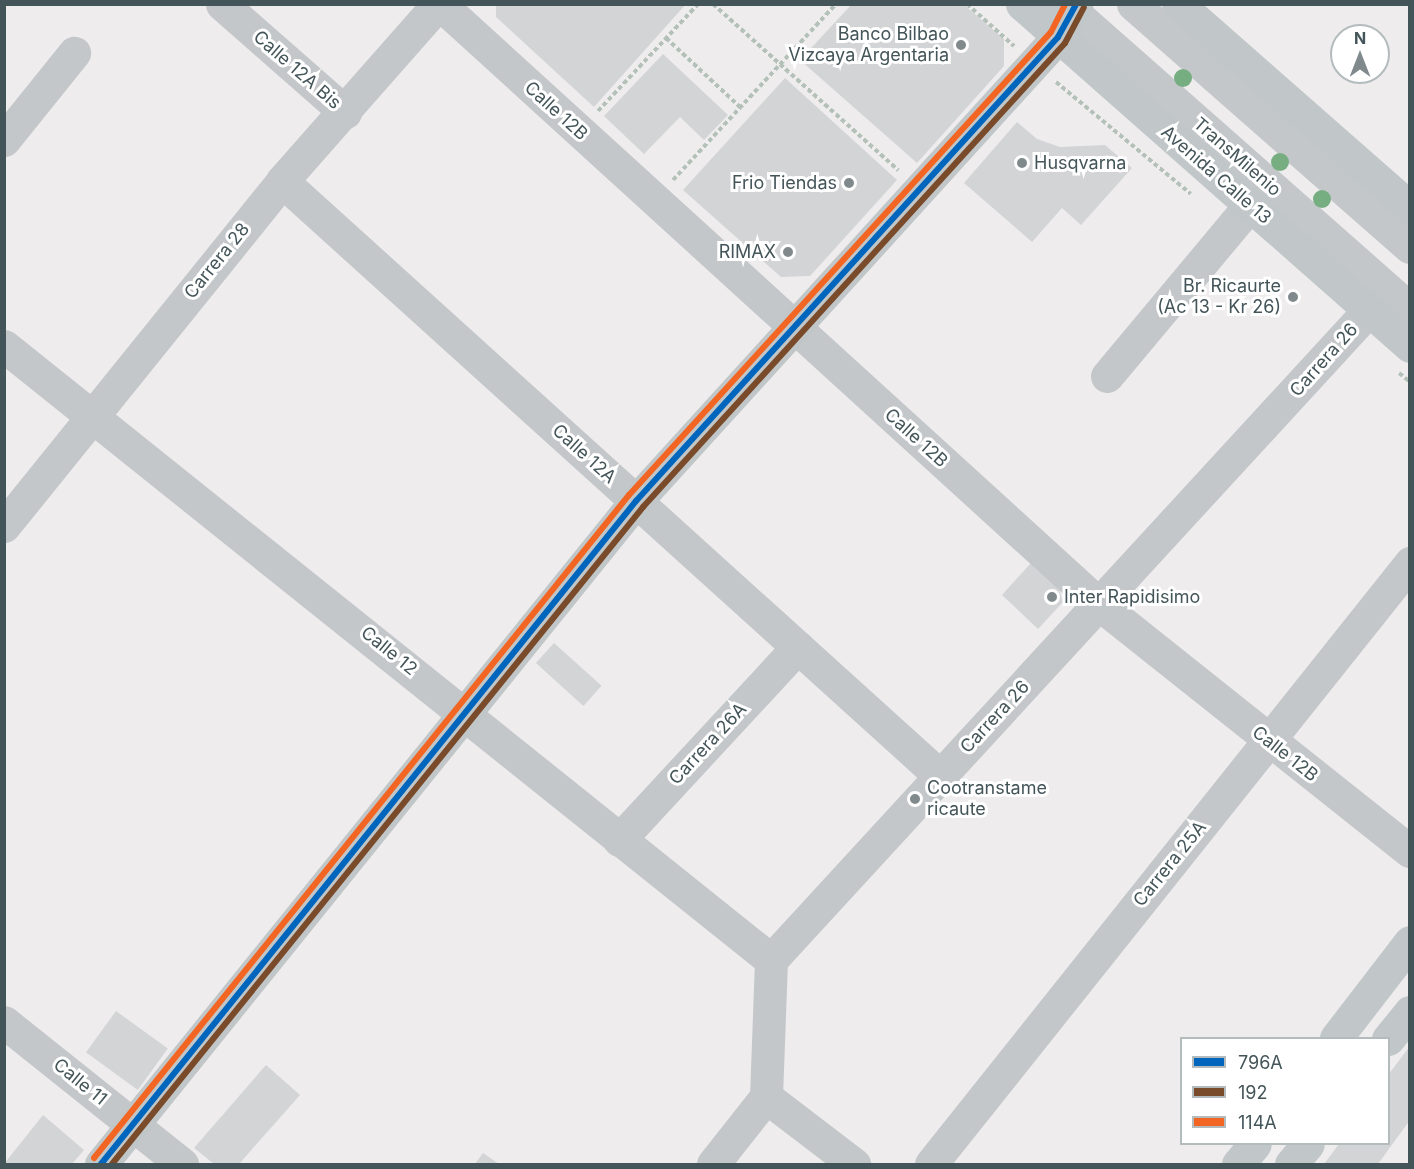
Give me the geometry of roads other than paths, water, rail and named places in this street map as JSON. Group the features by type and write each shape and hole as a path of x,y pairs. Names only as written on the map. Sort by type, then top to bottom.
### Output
{"main road":[{"name":"Avenida Calle 13","path":"1022,4 1068,14 1361,320 1410,346"},
{"path":"1178,4 1410,208"},
{"path":"101,1164 636,501 920,190 1068,14"},
{"path":"1337,1037 1410,942"},
{"path":"1390,1038 1410,1012"},
{"path":"1238,1164 1252,1145"},
{"path":"1291,1164 1306,1145"}],"street":[{"name":"Calle 12A Bis","path":"222,4 345,112"},
{"name":"Carrera 28","path":"4,526 282,181 439,4"},
{"name":"Calle 12B","path":"439,4 1099,604 1410,851"},
{"path":"1133,4 1410,247"},
{"name":"TransMilenio","path":"1068,14 1410,309"},
{"path":"4,140 74,53"},
{"name":"Calle 12A","path":"282,181 940,776"},
{"path":"1107,376 1250,205"},
{"name":"Carrera 26","path":"771,960 1361,320"},
{"name":"Calle 12","path":"4,346 93,414 466,713 619,840 771,960"},
{"name":"Carrera 25A","path":"931,1164 1410,563"},
{"name":"Carrera 26A","path":"619,840 798,647"},
{"path":"713,1164 766,1097 771,960"},
{"name":"Calle 11","path":"4,1022 183,1164"},
{"path":"766,1097 854,1164"}],"place":[{"name":"Banco Bilbao Vizcaya Argentaria","path":"961,45"},
{"name":"Husqvarna","path":"1022,163"},
{"name":"Frio Tiendas","path":"849,183"},
{"name":"RIMAX","path":"788,252"},
{"name":"Br. Ricaurte (Ac 13 - Kr 26)","path":"1293,297"},
{"name":"Inter Rapidisimo","path":"1052,597"},
{"name":"Cootranstame ricaute","path":"915,799"}]}
